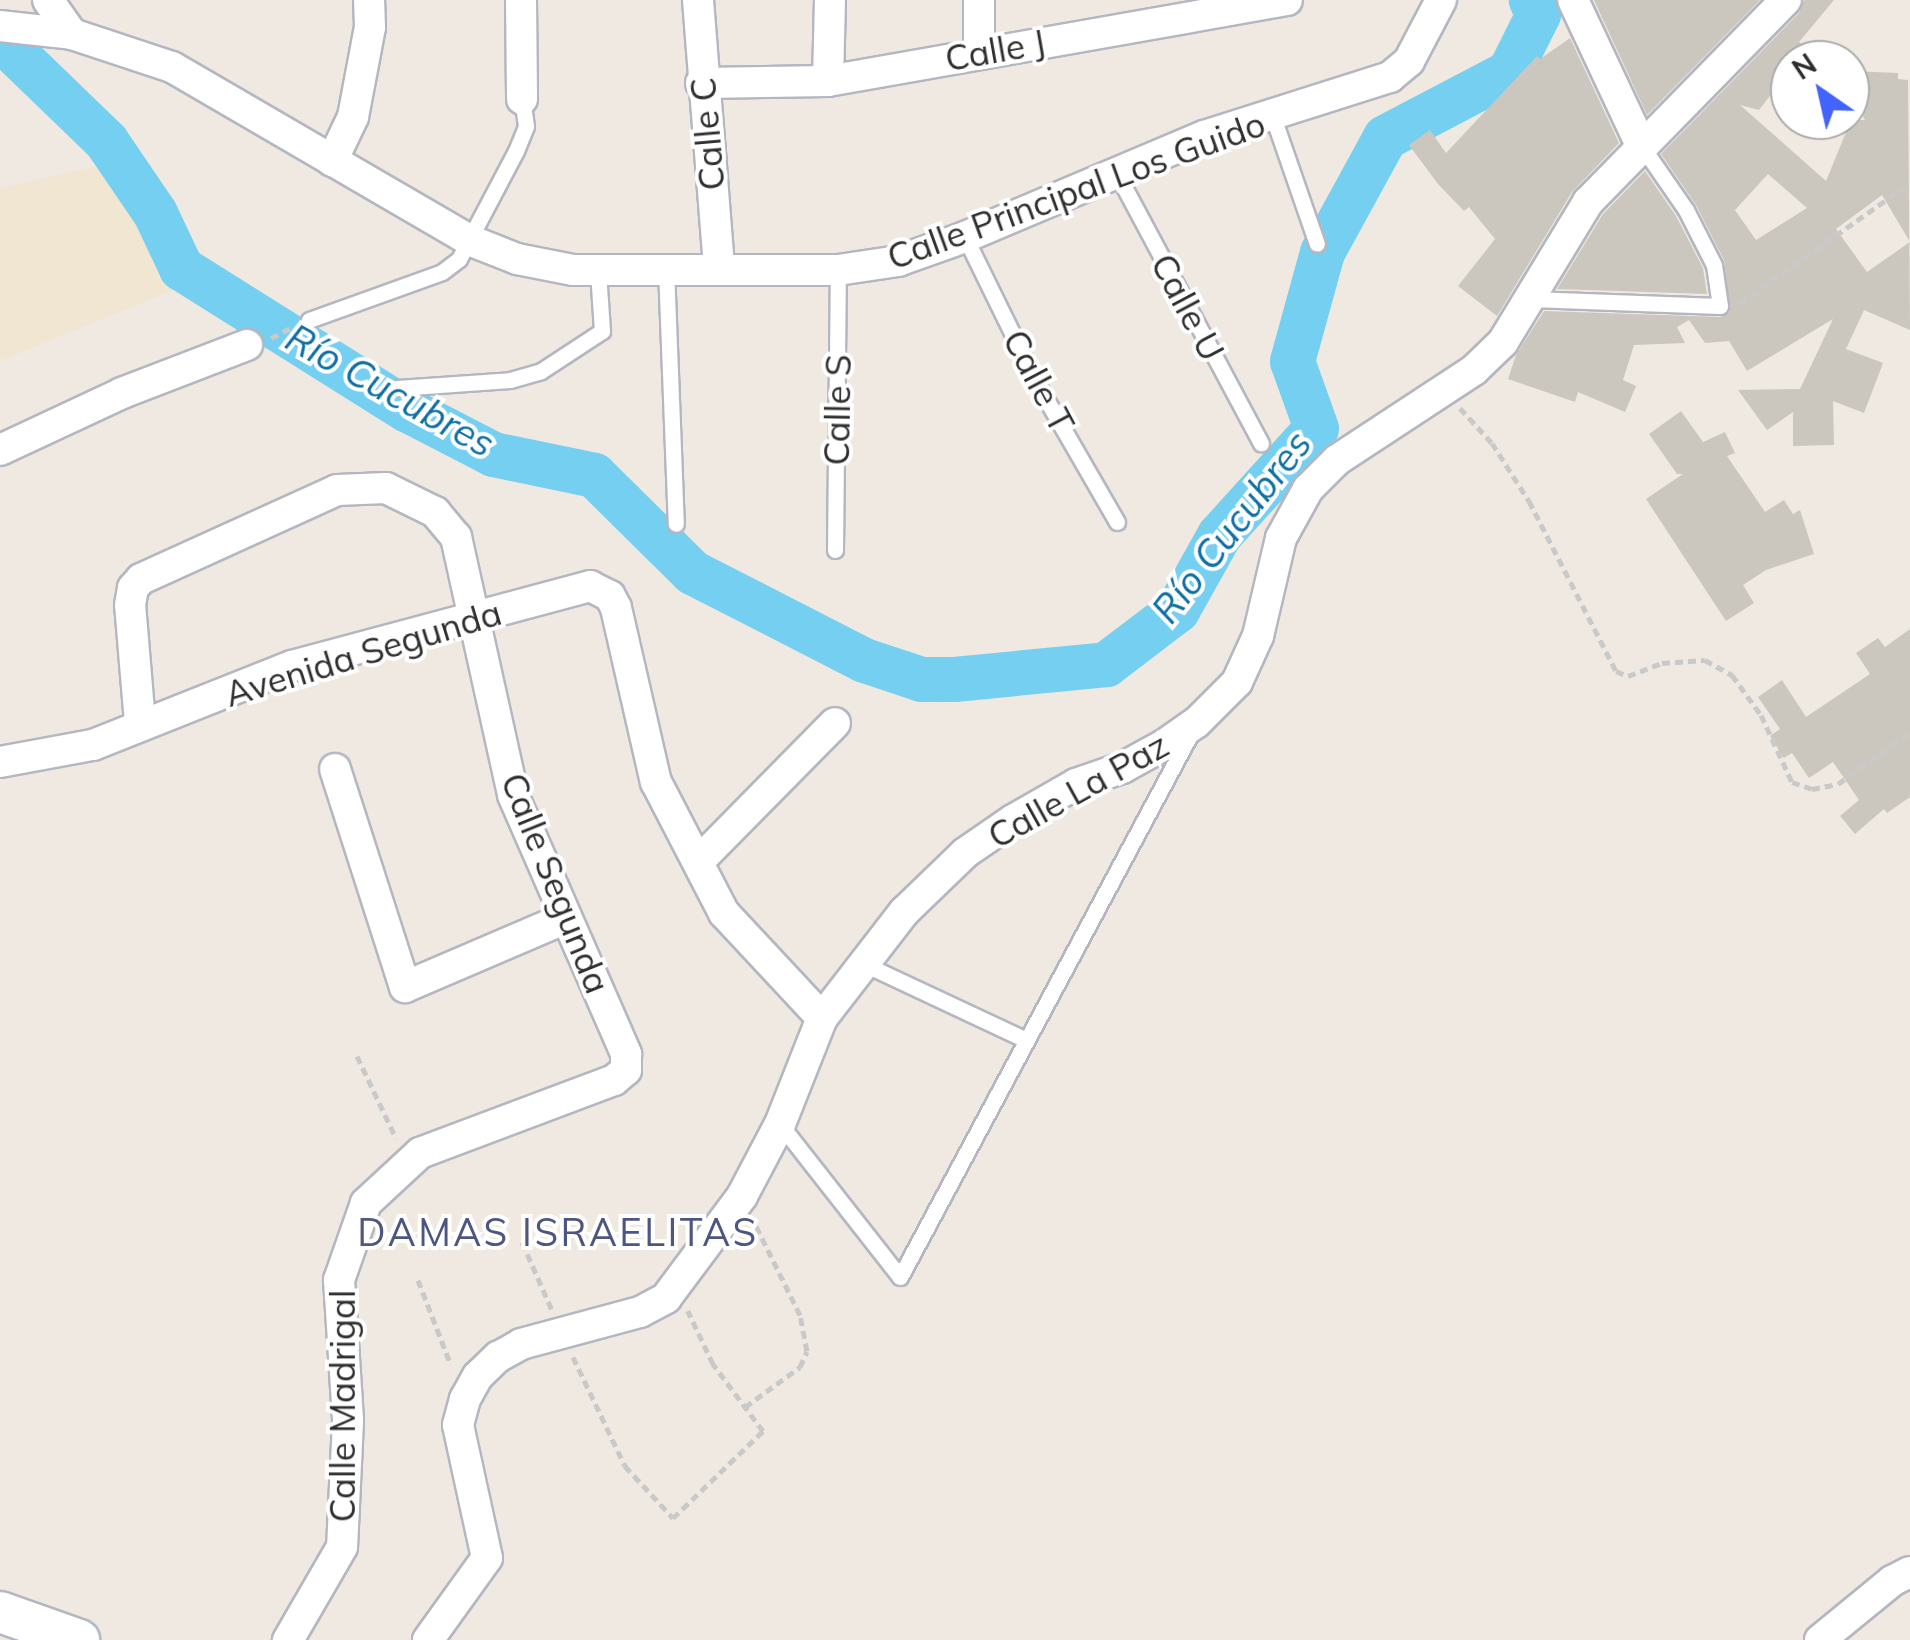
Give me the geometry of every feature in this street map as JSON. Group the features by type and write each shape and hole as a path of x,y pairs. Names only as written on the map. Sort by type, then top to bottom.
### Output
{"main road":[{"path":"0,1612 79,1640"}],"street":[{"path":"48,0 72,34"},
{"path":"332,161 354,117 370,27 368,0"},
{"path":"521,0 522,99"},
{"name":"Calle C","path":"698,0 718,268"},
{"path":"828,81 830,0"},
{"path":"979,0 980,52"},
{"name":"Calle J","path":"702,84 828,81 980,52 1153,10 1288,0"},
{"name":"Calle Principal Los Guido","path":"0,26 72,34 172,67 469,240 517,259 573,270 838,270 898,261 966,238 1115,170 1204,136 1390,77 1409,61 1441,0"},
{"name":"Calle La Paz","path":"465,1399 498,1357 521,1344 640,1312 676,1286 742,1196 780,1124 822,1018 904,912 965,853 1076,784 1122,768 1196,722 1237,682 1258,636 1281,538 1308,490 1337,460 1474,370 1504,342 1583,208 1641,145 1701,92 1786,0"},
{"path":"1586,4 1641,145"},
{"path":"0,450 122,393 253,344"},
{"name":"Calle Segunda","path":"140,723 130,605 133,588 141,579 337,490 386,488 434,512 456,537 478,618 513,794 626,1054 626,1070 614,1080"},
{"name":"Avenida Segunda","path":"0,762 93,745 140,723 292,666 590,586 610,596 656,782 698,862"},
{"path":"822,1018 742,937 698,862 834,722"},
{"path":"335,769 405,987 566,918"},
{"name":"Calle Madrigal","path":"288,1640 342,1546 348,1421 339,1280 366,1203 420,1153 614,1080"},
{"path":"428,1640 488,1558 458,1425 465,1399"},
{"path":"1820,1640 1892,1580 1910,1572"}],"lane":[{"path":"309,320 442,272 459,259 526,126 522,99"},
{"path":"1273,117 1317,244"},
{"path":"1530,300 1720,306 1714,265 1686,210 1641,145"},
{"name":"Calle U","path":"1115,170 1261,444"},
{"name":"Calle T","path":"966,238 1035,380 1117,522"},
{"path":"666,268 676,524"},
{"path":"398,388 510,380 540,371 602,331 598,270"},
{"name":"Calle S","path":"835,550 838,270"},
{"path":"780,1124 900,1277 1196,722"},
{"path":"864,964 1026,1040"}],"path":[{"path":"1720,306 1746,302 1900,190 1910,188"},
{"path":"253,344 292,328"},
{"path":"1444,390 1492,443 1529,501 1616,672 1628,676 1643,668 1684,659 1706,660 1732,676 1761,715 1792,782 1812,789 1838,784 1910,732"},
{"path":"357,1056 408,1163"},
{"path":"742,1196 800,1315 806,1350 800,1368 745,1407"},
{"path":"522,1242 624,1466 673,1518 763,1431 713,1364 676,1286"},
{"path":"418,1280 465,1399"}],"shaded area":[{"path":"102,165 176,289 0,361 0,188"}],"building":[{"path":"1594,0 1760,0 1647,115"},
{"path":"1804,0 1834,0 1801,40 1773,40 1799,13"},
{"path":"1570,38 1619,143 1572,192 1497,316 1458,286 1495,239 1469,207 1464,211 1438,184 1409,145 1430,130 1446,153 1537,56 1540,59"},
{"path":"1770,43 1770,96 1759,110 1740,105 1770,132 1770,140 1780,140 1826,181 1843,140 1870,140 1870,72 1898,73 1898,79 1908,80 1909,241 1882,195 1836,229 1867,272 1909,242 1910,330 1864,310 1846,349 1883,363 1864,413 1833,401 1834,445 1793,446 1793,412 1767,430 1738,390 1800,389 1833,319 1747,371 1729,341 1705,343 1689,320 1677,327 1685,343 1634,345 1623,380 1636,386 1625,412 1578,392 1575,402 1508,379 1516,355 1544,311 1720,317 1730,312 1724,260 1696,205 1661,154","holes":["1768,174 1807,208 1756,240 1735,210"]},
{"path":"1645,171 1676,216 1703,268 1707,294 1557,289 1603,214"},
{"path":"1681,411 1703,442 1725,432 1735,453 1727,456 1765,512 1784,500 1793,514 1800,510 1814,554 1766,570 1743,585 1754,603 1726,621 1646,499 1683,474 1677,474 1649,434"},
{"path":"1910,629 1910,797 1887,813 1884,809 1855,834 1840,816 1859,800 1833,762 1809,778 1792,753 1784,758 1770,736 1780,729 1758,697 1782,680 1806,717 1870,674 1856,653 1878,638 1885,647"}],"waterway":[{"name":"Río Cucubres","path":"16,54 106,141 155,213 181,268 406,409 493,454 594,475 692,572 864,660 921,679 954,679 1106,664 1177,610 1219,535 1316,428 1292,361 1322,252 1385,137 1509,72 1538,14 1531,0"}],"district":[{"name":"DAMAS ISRAELITAS","path":"558,1233"}]}
